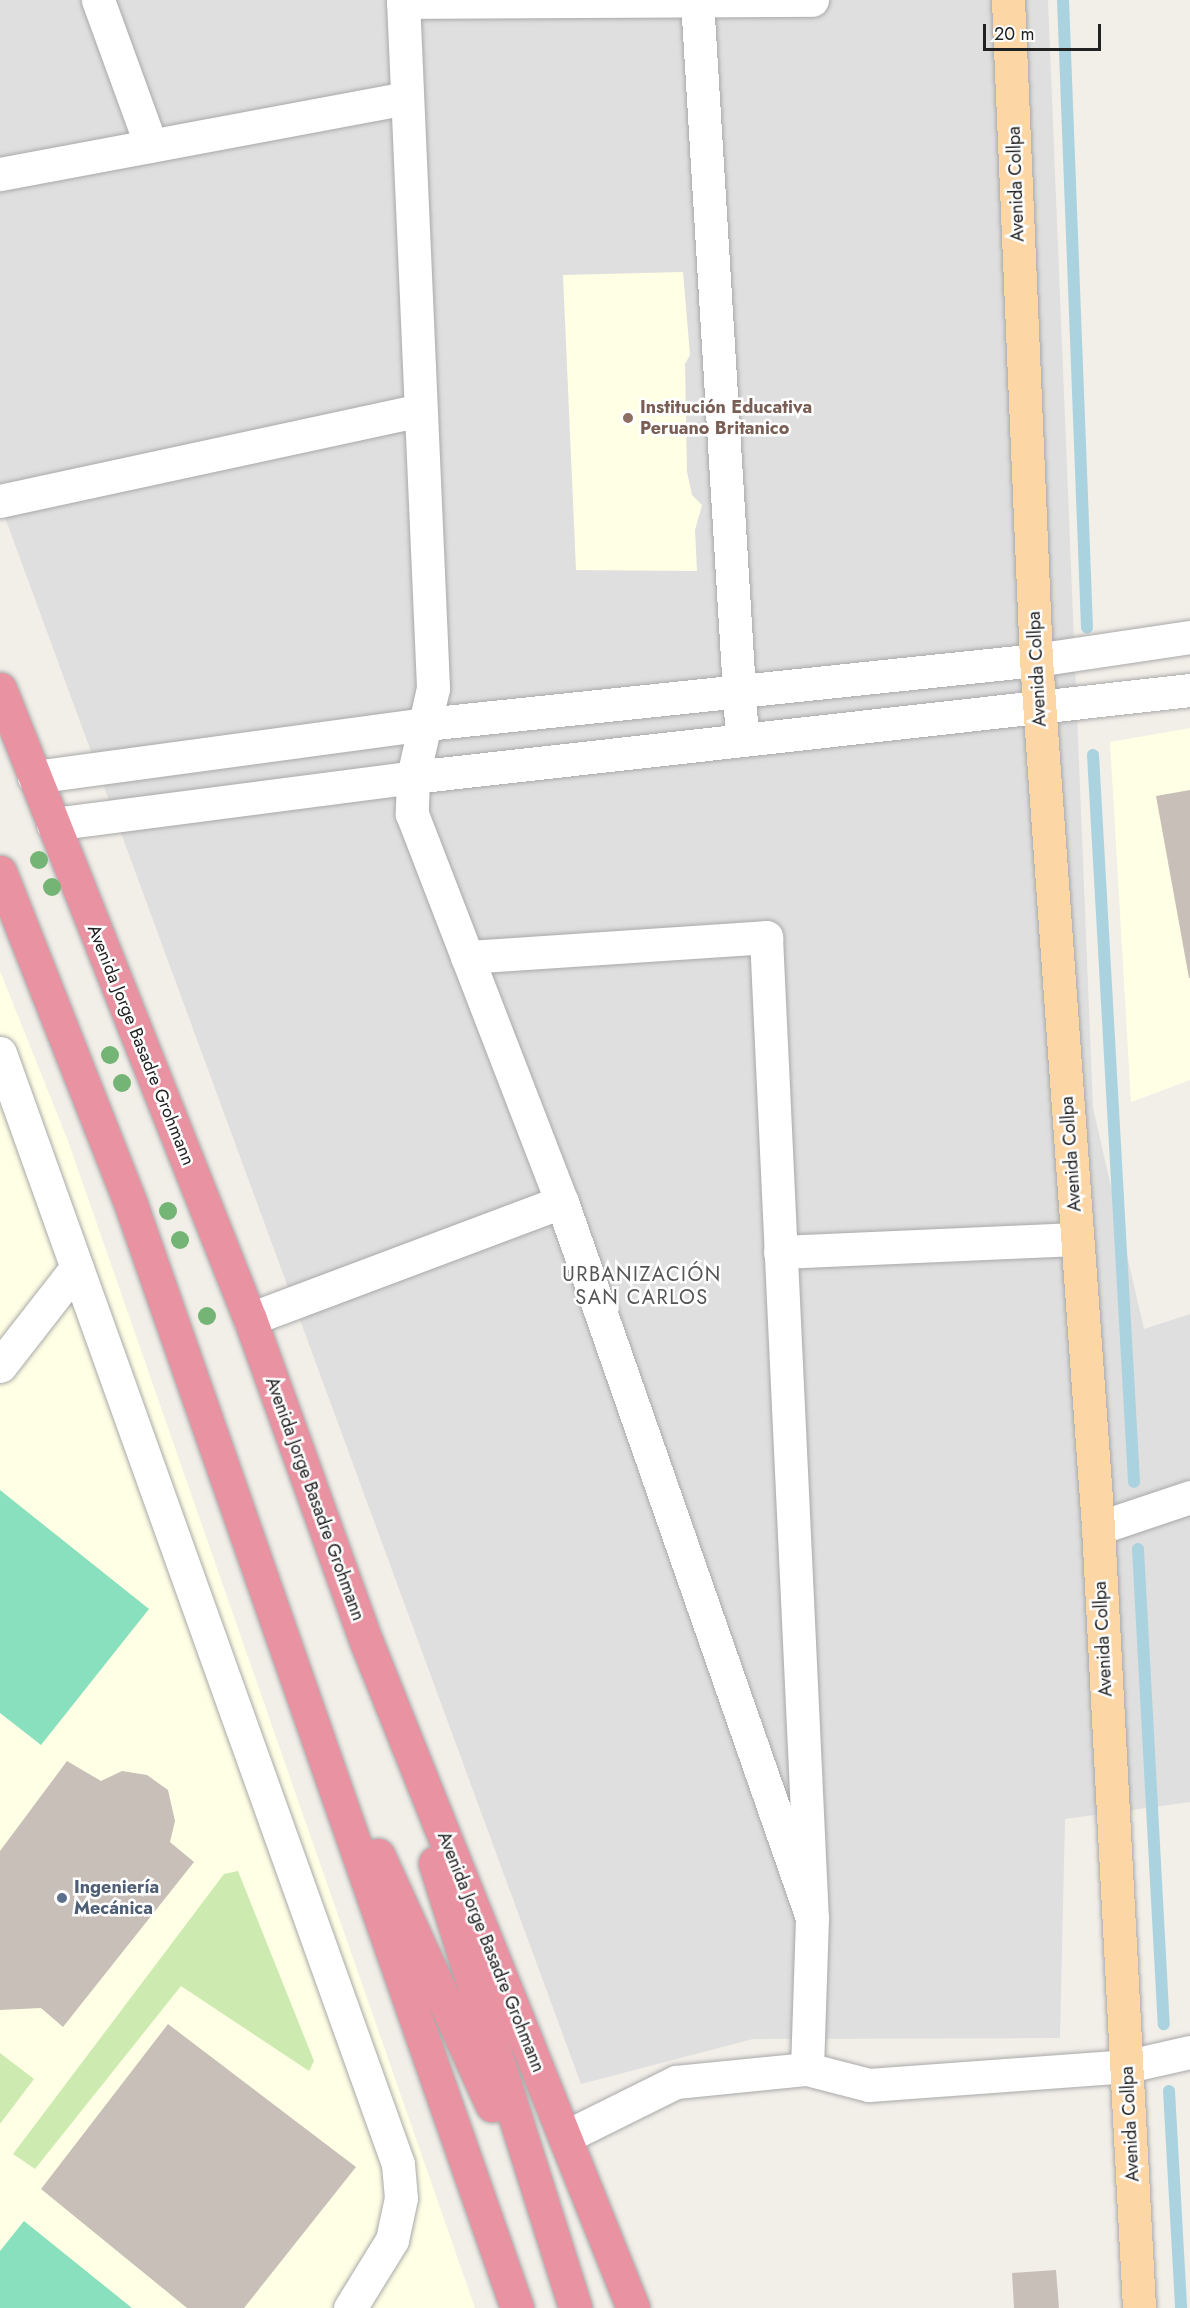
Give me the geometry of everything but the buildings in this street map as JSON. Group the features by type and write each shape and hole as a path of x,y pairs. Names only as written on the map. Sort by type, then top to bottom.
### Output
{"highway":[{"name":"Avenida Jorge Basadre Grohmann","path":"0,689 250,1319 366,1641 567,2136 633,2308"},
{"path":"0,872 131,1205 303,1689 517,2308"},
{"path":"366,1641 549,2233 575,2308"},
{"path":"303,1689 549,2233"}],"main road":[{"name":"Avenida Collpa","path":"1008,0 1036,660 1098,1528 1139,2308"}],"street":[{"path":"98,0 151,146"},
{"path":"697,0 736,690 742,740"},
{"path":"812,0 403,1 405,98 434,688 413,777 412,814 562,1202 812,1918"},
{"path":"0,174 405,98"},
{"path":"0,501 420,410"},
{"path":"34,777 426,723 1036,660 1190,637"},
{"path":"53,824 413,777 1039,705 1190,690"},
{"path":"467,957 766,937 812,1918 807,2069"},
{"path":"0,1053 398,2164 401,2199 392,2240 350,2308"},
{"path":"250,1319 562,1202"},
{"path":"780,1251 1077,1239"},
{"path":"0,1366 77,1267"},
{"path":"1098,1528 1190,1497"},
{"path":"567,2136 676,2082 807,2069 869,2085 1128,2066 1190,2052"}],"shaded area":[{"path":"0,0 1048,0 1093,1108 1144,1329 1190,1314 1190,1802 1065,1819 1060,2038 753,2039 581,2084 0,504"},
{"name":"Institución Educativa Peruano Britanico","path":"683,272 690,355 685,364 687,472 692,495 702,505 695,530 697,571 576,570 563,275"},
{"path":"1190,728 1190,1080 1131,1102 1110,742"},
{"path":"0,971 68,1141 475,2308 0,2308"}],"green space":[{"path":"0,1490 149,1609 41,1745 0,1713"},
{"path":"238,1871 314,2061 309,2071 181,1986 35,2169 13,2154 224,1874"},
{"path":"0,2053 34,2079 0,2124"},
{"path":"24,2221 132,2308 0,2308 0,2251"}],"waterway":[{"path":"1063,0 1087,628"},
{"path":"1093,755 1134,1482"},
{"path":"1138,1549 1164,2024"},
{"path":"1169,2091 1181,2308"}],"place":[{"name":"Institución Educativa Peruano Britanico","path":"628,418"},
{"name":"Ingeniería Mecánica","path":"62,1898"}],"district":[{"name":"URBANIZACIÓN SAN CARLOS","path":"642,1286"}]}
